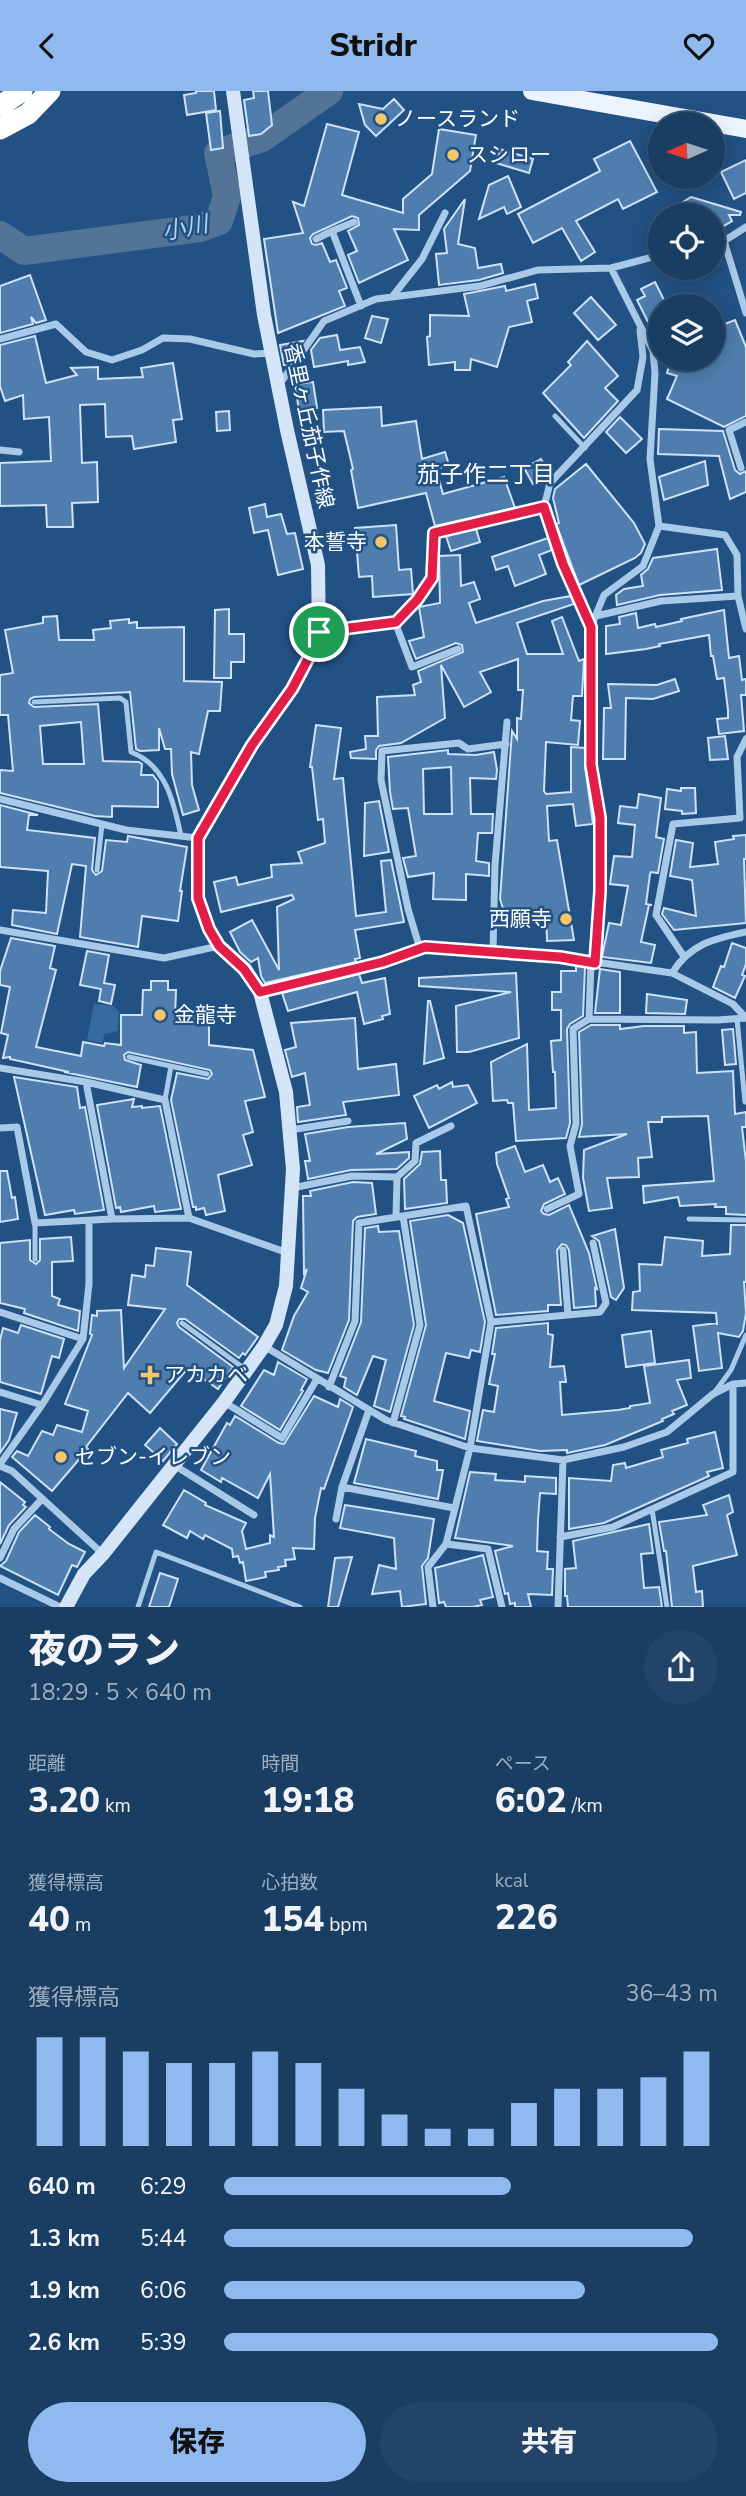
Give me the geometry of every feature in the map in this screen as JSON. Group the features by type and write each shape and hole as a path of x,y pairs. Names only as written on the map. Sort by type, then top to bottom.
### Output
{"highway":[{"path":"0,106 22,91"},
{"path":"0,129 29,114 50,91"}],"main road":[{"path":"532,91 746,129"}],"street":[{"name":"香里ヶ丘茄子作線","path":"198,838 252,745 292,689 319,638 318,565 277,387 233,91"},
{"path":"392,297 422,259 445,213"},
{"path":"316,239 354,222"},
{"path":"725,240 746,226"},
{"path":"332,231 361,306"},
{"path":"725,244 746,313"},
{"path":"277,387 324,321 376,299 480,286 538,270 611,268 648,258"},
{"path":"591,627 604,595 643,566 659,526 650,459 653,351 611,268"},
{"path":"0,339 56,324 86,352 112,360 142,350 163,338 190,339 254,354 271,353"},
{"path":"589,1019 600,891 600,818 591,765 591,627 563,564 544,507 550,483 637,390 643,357 639,325"},
{"path":"741,468 729,430 746,422"},
{"path":"0,450 19,452"},
{"path":"319,632 396,622 417,600 432,578 434,533 544,507"},
{"path":"659,526 726,535 737,555 738,596 746,629"},
{"path":"596,616 661,601 738,596"},
{"path":"396,622 412,667 458,649"},
{"path":"493,952 495,865 508,722"},
{"path":"683,955 656,915 673,824 740,818 737,757 746,739"},
{"path":"420,949 408,909 381,781 382,751 459,743 468,749 506,744"},
{"path":"0,799 127,829 198,838 198,898 209,929 219,946 244,969 260,992 286,1092 291,1188 289,1254 286,1286 276,1325 224,1402 103,1554 84,1574 66,1607"},
{"path":"0,930 164,958 219,946"},
{"path":"671,973 683,955 716,939 746,932"},
{"path":"260,992 383,962 425,947 560,957 671,973 733,1004 743,1018"},
{"path":"547,1209 579,1194 570,1146 576,1124 573,1029 589,1019 743,1018"},
{"path":"0,1068 86,1082 165,1100 189,1219"},
{"path":"86,1082 112,1219"},
{"path":"289,1130 348,1121"},
{"path":"0,1128 17,1126 35,1223 189,1219 289,1254"},
{"path":"291,1188 352,1176 397,1177 415,1161 416,1143 451,1126"},
{"path":"393,1423 420,1325 400,1216 397,1177"},
{"path":"329,1387 355,1321 359,1223 466,1206 491,1322 470,1448 446,1544 428,1567 433,1607"},
{"path":"89,1221 89,1284 83,1339 0,1465 12,1471 103,1554"},
{"path":"491,1322 600,1312 606,1303 593,1243"},
{"path":"563,1250 568,1315"},
{"path":"0,1312 83,1339"},
{"path":"264,1346 393,1423 470,1448 563,1461 624,1447 667,1432 713,1394 733,1384 746,1384"},
{"path":"224,1402 282,1438 317,1379"},
{"path":"560,1537 613,1527 733,1472 733,1384"},
{"path":"0,1392 42,1405"},
{"path":"336,1519 342,1487 369,1410"},
{"path":"558,1607 563,1461"},
{"path":"173,1465 254,1515"},
{"path":"342,1487 454,1508"},
{"path":"0,1558 14,1529 42,1499"},
{"path":"446,1544 488,1549 502,1607"},
{"path":"0,1579 60,1607"}],"lane":[{"path":"555,416 585,447"},
{"path":"34,702 120,698 127,702 131,752 141,756 163,779 176,812 181,836"},
{"path":"97,870 102,824"},
{"path":"743,1018 745,1102"},
{"path":"129,1058 207,1074"},
{"path":"165,1100 171,1066"},
{"path":"689,1219 746,1220"},
{"path":"35,1223 35,1259"},
{"path":"183,1323 247,1370"},
{"path":"713,1394 731,1370 746,1335"},
{"path":"652,1509 667,1607"},
{"path":"138,1607 156,1552 300,1607"}],"shaded area":[{"path":"94,1004 114,1006 119,1012 118,1031 105,1034 102,1043 87,1040"}],"building":[{"path":"196,91 214,91 216,110 187,115 184,95"},
{"path":"253,91 268,91 272,125 261,134 249,136 244,100 254,98"},
{"path":"394,99 404,110 376,136 365,125 359,104 383,109"},
{"path":"220,111 223,148 211,150 206,113"},
{"path":"327,124 359,132 342,195 403,213 403,199 432,174 439,129 476,135 470,171 419,215 419,230 394,229 408,260 359,283 348,255 357,251 348,231 359,225 358,218 352,216 313,234 310,238 312,244 322,243 330,262 336,260 347,288 339,291 345,306 278,333 264,239 303,233 293,202 304,206"},
{"path":"630,141 648,175 648,189 655,189 657,192 623,209 618,199 576,221 595,252 581,261 562,228 533,243 518,214 600,171 594,159"},
{"path":"500,149 533,159 529,173 496,163"},
{"path":"746,160 746,193 734,199 725,180 725,170"},
{"path":"508,176 521,207 507,214 504,207 479,219 489,185"},
{"path":"691,197 711,203 684,203"},
{"path":"465,199 458,244 475,248 478,268 501,264 503,273 479,280 439,285 436,254 447,253 444,229"},
{"path":"725,207 741,212 740,215 729,215 732,221 725,225"},
{"path":"30,275 46,320 36,323 31,317 33,324 0,333 0,286"},
{"path":"655,282 661,294 648,294 648,322 637,300 645,296 641,289"},
{"path":"535,284 538,298 527,301 532,322 509,327 497,367 471,359 470,370 455,370 455,362 429,365 427,337 430,336 430,315 469,316 464,294 505,286 506,291"},
{"path":"591,297 616,325 598,340 574,313"},
{"path":"372,316 388,319 381,343 365,338"},
{"path":"735,320 746,347 746,416 724,427 667,399 677,376 667,373 725,371 725,324"},
{"path":"337,335 340,350 360,347 365,362 348,365 348,361 314,367 311,350 320,338"},
{"path":"35,336 46,383 77,375 71,368 98,367 98,379 143,377 141,368 173,363 182,419 173,420 176,442 134,449 132,436 106,437 105,404 80,405 82,463 97,462 98,502 72,503 73,527 47,527 46,505 0,506 0,463 51,461 49,417 24,419 23,395 5,401 0,386 0,345"},
{"path":"303,341 286,365 284,365 280,345"},
{"path":"587,341 618,376 605,388 618,401 584,438 543,393 571,365 568,362"},
{"path":"313,382 317,408 299,411 295,384"},
{"path":"381,407 382,426 416,421 422,459 445,452 449,465 436,469 443,494 504,477 515,508 435,526 426,493 358,508 344,431 324,432 323,410"},
{"path":"229,411 230,430 217,431 216,412"},
{"path":"620,417 642,439 626,453 606,432"},
{"path":"659,429 723,431 735,470 740,474 746,471 746,492 730,499 719,456 658,454"},
{"path":"541,459 550,474 533,484 524,468"},
{"path":"705,461 708,485 664,500 659,477"},
{"path":"586,464 634,523 645,544 635,558 579,585 556,524 559,523 553,498 555,489"},
{"path":"265,504 267,517 281,514 287,534 295,533 303,569 278,575 268,530 254,533 249,508"},
{"path":"396,525 399,570 411,569 413,594 373,597 372,576 359,577 355,528"},
{"path":"476,529 480,542 451,551 446,536"},
{"path":"548,538 552,550 539,555 546,574 515,586 508,566 496,570 492,557"},
{"path":"717,549 722,590 660,595 617,605 616,595 624,589 643,586 641,575 648,569 653,558"},
{"path":"460,555 461,586 474,582 480,599 469,603 476,623 543,601 571,596 574,604 517,623 527,654 563,654 552,621 562,617 579,661 584,659 582,696 573,696 571,720 580,721 578,745 546,742 544,791 546,794 571,792 571,747 585,748 593,824 576,826 573,804 547,806 549,841 557,840 574,940 547,941 546,912 526,919 524,913 506,918 500,899 512,731 517,739 517,718 521,719 523,690 518,690 518,659 480,672 491,692 464,707 441,665 445,718 401,743 379,746 376,759 351,758 350,752 366,749 365,736 378,736 377,697 415,695 413,685 421,682 418,671 463,652 462,645 456,643 416,659 409,641 424,637 419,607 440,603 439,556"},
{"path":"229,609 229,634 244,634 244,662 231,662 231,678 214,678 215,610"},
{"path":"724,610 729,658 739,656 742,680 746,679 746,695 741,695 744,731 719,734 717,719 728,718 728,710 724,678 717,679 709,635 646,649 606,654 606,626 620,624 619,617 636,613 638,628 655,624 656,627"},
{"path":"57,616 59,640 94,640 93,630 111,628 110,621 129,619 129,623 137,622 137,628 184,627 184,681 222,682 220,711 208,711 199,754 191,752 192,785 199,810 183,815 172,774 171,749 165,749 159,728 159,750 136,749 130,692 34,697 29,703 34,707 98,704 103,761 142,764 141,775 153,775 158,782 158,807 112,806 112,817 95,816 0,793 0,770 13,771 8,715 0,715 0,675 13,673 5,630 43,623 43,617","holes":["81,722 84,764 43,764 40,726"]},
{"path":"675,679 679,691 653,699 626,698 625,759 603,759 604,708 611,708 608,684 657,685"},
{"path":"316,725 341,728 334,779 343,778 356,916 386,912 381,861 391,860 404,922 355,930 360,958 355,959 356,962 265,983 258,958 251,962 240,952 230,932 252,920 279,970 277,907 294,899 292,895 221,912 214,882 236,877 238,885 272,877 271,865 302,863 298,852 325,843 323,819 318,820 310,767"},
{"path":"725,736 728,759 710,760 708,738"},
{"path":"448,750 448,754 476,755 494,752 496,779 470,778 471,814 493,814 492,833 478,833 476,861 489,863 489,876 466,874 466,900 433,899 434,873 408,877 403,858 416,856 408,808 393,809 388,757","holes":["451,767 452,814 424,814 423,769"]},
{"path":"681,788 695,788 696,813 682,814 682,811 665,809 667,789 681,791"},
{"path":"639,794 661,798 656,837 664,839 658,873 650,874 646,904 652,905 649,905 641,942 655,945 651,963 602,957 609,923 621,925 628,886 610,884 614,856 632,857 635,825 618,823 620,806 637,808"},
{"path":"379,801 389,852 364,856 365,803"},
{"path":"0,805 38,815 29,815 27,830 95,838 92,870 96,875 102,871 106,840 127,842 128,836 187,847 178,921 142,916 138,947 80,937 86,866 72,864 57,934 12,925 13,910 46,913 48,871 0,867"},
{"path":"746,835 746,923 674,930 662,914 664,908 696,916 692,880 670,876 676,840 693,843 690,867 718,864 715,842"},
{"path":"11,938 55,946 50,968 56,970 36,1047 81,1056 83,1042 104,1046 105,1043 121,1045 121,1015 142,1015 143,990 151,990 151,981 168,981 168,990 176,990 175,1017 209,1018 209,1045 253,1050 265,1097 245,1101 253,1132 243,1135 252,1165 218,1175 225,1211 206,1215 204,1208 196,1210 196,1207 193,1207 171,1100 177,1073 208,1079 212,1074 210,1070 128,1052 124,1055 125,1060 141,1065 137,1087 64,1072 69,1072 10,1057 3,1058 8,1035 1,1033 10,987 0,985 0,971"},
{"path":"732,943 746,948 746,964 742,975 745,976 735,998 713,987 721,966 724,967"},
{"path":"87,951 109,955 104,983 115,985 111,1004 99,1001 101,989 80,985"},
{"path":"576,965 585,967 583,1016 567,1029 570,1123 566,1138 516,1141 513,1103 508,1103 507,1100 493,1101 491,1062 527,1044 529,1110 556,1108 551,1041 561,1040 561,1010 552,1010 552,992 561,992 561,971 576,971"},
{"path":"600,969 620,972 620,1013 595,1013"},
{"path":"516,973 519,1038 469,1052 457,1052 456,1006 511,992 419,986 419,978"},
{"path":"359,974 362,983 385,978 390,1014 382,1016 383,1019 364,1024 357,992 288,1011 282,993"},
{"path":"647,994 687,1000 685,1014 646,1013"},
{"path":"428,1001 444,1058 424,1064"},
{"path":"355,1018 358,1069 396,1064 399,1095 343,1102 346,1115 298,1122 297,1107 310,1105 305,1073 292,1077 285,1050 296,1047 291,1023"},
{"path":"591,1025 620,1025 620,1029 684,1026 684,1033 696,1032 697,1073 733,1071 735,1114 746,1112 746,1127 742,1127 746,1162 746,1215 726,1214 726,1207 715,1207 716,1204 680,1206 678,1197 644,1203 643,1186 714,1181 708,1116 662,1117 662,1122 648,1122 652,1157 638,1158 639,1177 607,1178 612,1208 589,1211 583,1178 584,1150 627,1134 579,1137 582,1124 579,1032"},
{"path":"733,1029 736,1064 725,1065 722,1030"},
{"path":"14,1077 77,1087 80,1108 85,1107 104,1210 75,1214 74,1210 45,1215"},
{"path":"452,1082 453,1087 468,1085 477,1103 429,1128 414,1096 437,1085 439,1089"},
{"path":"134,1099 132,1107 160,1106 181,1209 155,1212 154,1206 121,1212 120,1207 116,1208 97,1105"},
{"path":"405,1123 407,1139 376,1154 409,1152 409,1158 397,1169 351,1170 308,1179 305,1161 310,1161 305,1134 348,1127"},
{"path":"515,1146 525,1172 543,1165 550,1182 558,1178 565,1194 544,1204 541,1211 549,1215 569,1205 589,1253 597,1289 595,1288 596,1306 574,1308 569,1250 562,1244 557,1250 561,1305 548,1305 548,1311 496,1315 476,1214 509,1207 506,1199 509,1198 496,1153"},
{"path":"440,1151 441,1180 446,1180 447,1203 405,1209 404,1179 420,1164 422,1152"},
{"path":"0,1171 7,1171 18,1219 0,1222"},
{"path":"353,1182 372,1183 376,1214 357,1217 353,1221 349,1320 328,1373 316,1370 282,1350 294,1316 308,1292 301,1288 307,1269 304,1273 303,1196 311,1196 310,1191"},
{"path":"448,1215 463,1223 485,1322 480,1352 471,1350 469,1358 446,1353 434,1401 470,1411 465,1439 401,1416 426,1325 410,1221"},
{"path":"731,1225 746,1225 746,1313 743,1331 739,1337 718,1333 722,1368 699,1371 693,1326 717,1323 716,1313 632,1310 633,1292 640,1291 639,1264 662,1265 665,1237 703,1241 702,1256 730,1254"},
{"path":"378,1226 379,1232 399,1231 414,1325 390,1412 374,1406 386,1360 373,1356 357,1395 344,1387 346,1378 340,1376 361,1322 365,1228"},
{"path":"615,1229 624,1288 616,1300 611,1297 599,1241 592,1236"},
{"path":"71,1237 73,1261 52,1262 52,1296 60,1299 58,1305 80,1311 78,1331 24,1313 25,1309 0,1303 0,1243 30,1240 30,1260 36,1264 40,1260 40,1239"},
{"path":"156,1248 191,1252 187,1285 258,1337 245,1355 243,1353 239,1358 185,1319 179,1319 179,1327 233,1367 218,1389 188,1368 150,1413 128,1393 86,1447 88,1449 52,1491 12,1457 17,1451 28,1456 42,1431 53,1435 57,1425 82,1432 88,1411 65,1404 92,1335 92,1315 97,1316 97,1311 121,1310 124,1368 165,1309 128,1305 132,1275 145,1277 146,1265 154,1266"},
{"path":"548,1323 548,1334 553,1335 550,1367 564,1366 566,1382 560,1382 562,1415 618,1410 650,1403 644,1366 689,1360 691,1378 677,1380 687,1405 672,1411 674,1414 662,1419 663,1421 605,1445 567,1453 567,1450 540,1451 477,1441 483,1410 494,1412 498,1386 489,1384 495,1354 492,1354 496,1328"},
{"path":"21,1325 64,1339 59,1358 52,1356 41,1394 0,1382 0,1340 3,1328 18,1333"},
{"path":"651,1331 655,1363 626,1367 622,1335"},
{"path":"278,1362 307,1379 280,1430 241,1406 264,1370 274,1375"},
{"path":"314,1396 338,1407 340,1399 353,1407 324,1489 321,1488 315,1518 314,1549 293,1548 295,1559 285,1560 286,1566 265,1572 266,1577 246,1581 243,1562 240,1563 238,1556 233,1557 232,1549 205,1535 203,1539 190,1531 187,1538 163,1525 184,1490 206,1503 205,1505 246,1523 242,1531 246,1549 270,1543 270,1535 274,1537 270,1474 258,1498 201,1470 227,1423 230,1425 235,1416 284,1444"},
{"path":"0,1409 17,1413 9,1440 0,1453"},
{"path":"160,1428 177,1444 163,1461 145,1445"},
{"path":"715,1432 723,1468 707,1472 709,1476 604,1523 569,1529 569,1478 611,1481 613,1465 625,1463 626,1468 663,1457 661,1450 688,1443 687,1439"},
{"path":"366,1439 416,1451 415,1456 437,1461 437,1470 443,1470 438,1499 354,1483"},
{"path":"470,1472 496,1474 495,1480 525,1482 525,1476 556,1478 556,1494 540,1493 538,1520 537,1551 548,1552 547,1569 553,1569 552,1595 528,1594 531,1607 515,1607 515,1603 510,1604 508,1593 505,1594 495,1551 513,1546 455,1538"},
{"path":"0,1482 25,1502 23,1505 26,1507 9,1525 0,1544"},
{"path":"729,1495 733,1512 727,1515 737,1555 693,1566 696,1592 702,1591 703,1607 672,1607 666,1551 659,1522 707,1515 703,1505"},
{"path":"345,1505 434,1519 428,1558 422,1566 426,1604 402,1607 400,1591 372,1594 379,1565 396,1569 394,1538 340,1528"},
{"path":"35,1515 69,1544 85,1552 77,1567 72,1565 58,1595 0,1566 6,1561 19,1532"},
{"path":"649,1524 653,1553 641,1554 644,1588 659,1587 662,1607 568,1607 565,1596 565,1569 576,1568 573,1541"},
{"path":"483,1555 493,1597 480,1600 482,1605 473,1607 446,1607 444,1602 439,1603 435,1568"},
{"path":"352,1557 338,1607 328,1607 335,1558"},
{"path":"160,1573 178,1579 169,1607 149,1607"}],"waterway":[{"name":"小川","path":"0,235 24,251 200,228 219,221 227,196 218,153 262,138 329,91"}],"place":[{"name":"ノースランド","path":"381,119"},
{"name":"スシロー","path":"453,155"},
{"name":"本誓寺","path":"381,542"},
{"name":"西願寺","path":"566,919"},
{"name":"金龍寺","path":"160,1015"},
{"name":"アカカベ","path":"150,1375"},
{"name":"セブン-イレブン","path":"61,1457"}],"district":[{"name":"茄子作二丁目","path":"486,474"}],"route":[{"path":"544,507 563,564 591,627 591,765 600,818 600,891 595,963 560,957 425,947 383,962 260,992 244,969 219,946 209,929 198,898 198,838 252,745 292,689 319,638 319,632 396,622 417,600 432,578 434,533 544,507"}]}
